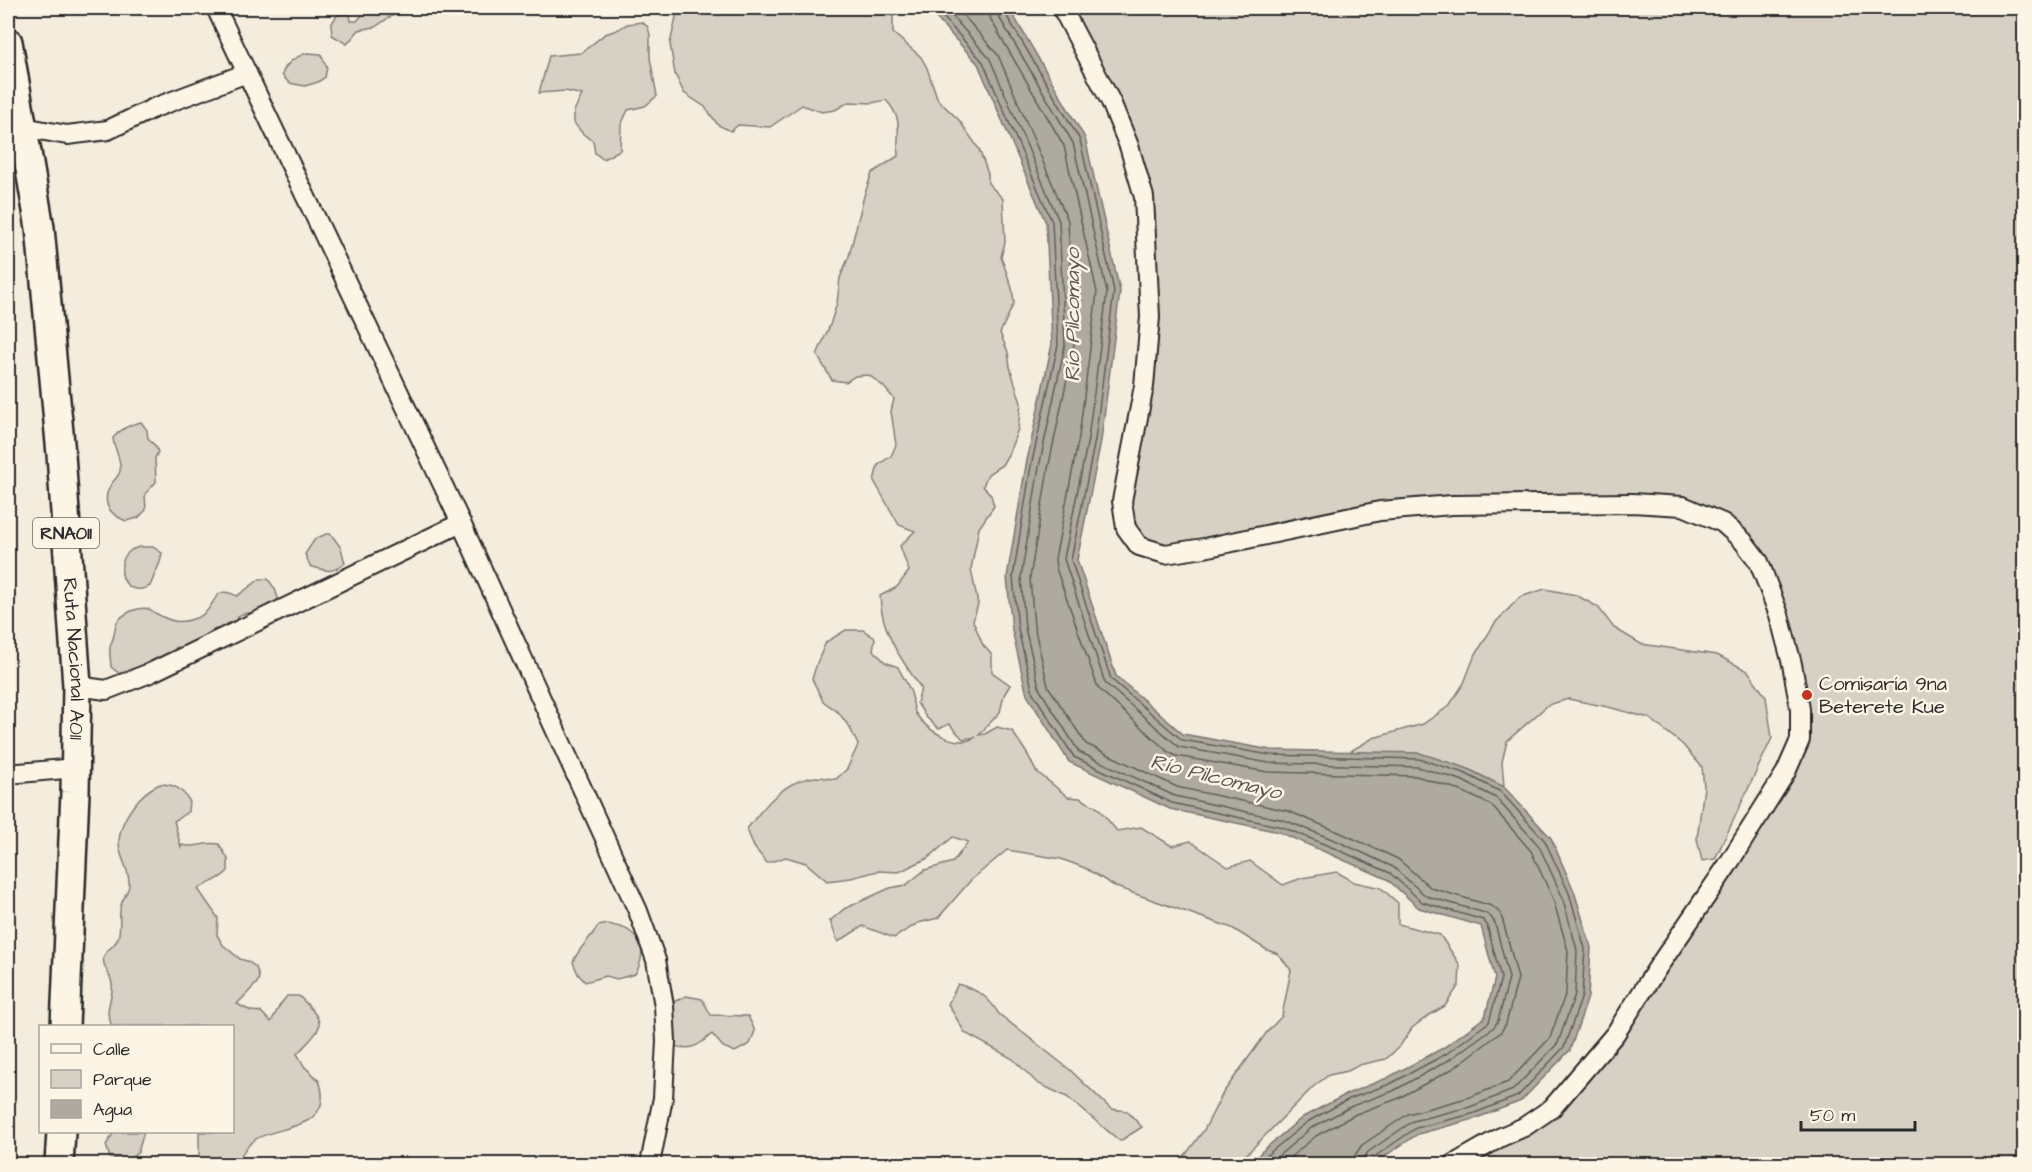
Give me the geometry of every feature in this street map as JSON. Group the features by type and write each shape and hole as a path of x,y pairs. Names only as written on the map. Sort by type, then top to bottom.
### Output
{"main road":[{"name":"Ruta Nacional A011","path":"8,42 40,228 61,454 77,686 76,768 65,1025"},
{"path":"59,1164 61,1133"}],"street":[{"path":"216,8 461,523 638,911 656,960 664,1006 666,1041 663,1098 650,1164"},
{"path":"1062,8 1111,102 1129,146 1144,197 1149,316 1144,386 1122,501 1126,528 1139,546 1165,554 1380,511 1452,505 1632,503 1683,506 1723,523 1743,541 1759,562 1779,615 1792,664 1800,709 1800,740 1786,772 1727,867 1615,1034 1552,1108 1524,1127 1501,1137 1454,1164"},
{"path":"23,127 67,135 108,130 154,108 247,73"},
{"path":"77,686 106,690 150,673 461,523"},
{"path":"8,774 76,768"}],"green space":[{"path":"358,8 409,8 375,27 359,30 347,44 332,35 331,25 337,15 348,13 351,21 357,21 362,15"},
{"path":"678,8 882,8 893,16 893,33 921,57 938,100 959,120 979,149 988,174 988,183 1003,199 1005,242 1001,257 1012,288 1014,303 1000,333 1008,352 1021,403 1018,429 1009,453 1002,465 988,474 983,486 991,495 994,506 979,528 971,569 978,604 973,621 983,645 992,655 992,672 1010,685 1004,695 1000,712 979,735 997,727 1012,731 1036,771 1068,797 1080,798 1098,808 1117,831 1141,827 1172,846 1190,841 1228,867 1250,861 1283,885 1302,878 1337,872 1354,882 1381,888 1398,903 1398,924 1440,935 1460,965 1459,985 1445,1006 1412,1028 1400,1046 1386,1059 1329,1075 1314,1086 1237,1164 1175,1164 1186,1154 1204,1130 1223,1093 1267,1032 1282,1016 1291,970 1278,954 1267,950 1232,928 1116,887 1085,868 1061,859 1007,850 971,880 938,918 918,923 894,938 863,926 838,942 830,921 844,909 890,888 906,885 925,870 953,862 968,842 953,837 928,858 899,872 878,871 827,881 806,863 786,857 767,863 754,847 747,829 777,795 795,783 806,779 817,777 836,779 847,769 858,745 850,728 839,713 823,701 812,679 826,642 846,630 863,630 875,638 873,650 885,662 898,667 911,693 915,712 927,726 943,736 960,741 976,737 963,739 949,724 939,729 926,717 917,703 921,688 893,645 881,609 880,596 897,587 909,571 900,546 915,531 899,525 874,481 878,465 891,456 896,445 891,411 894,399 869,375 855,376 846,382 832,380 817,355 837,303 840,278 849,256 872,173 898,156 896,114 886,100 872,103 849,102 835,110 822,112 802,105 770,127 738,125 731,131 718,125 705,107 684,93 675,74 670,44"},
{"path":"1062,8 2024,8 2024,1164 1454,1164 1524,1127 1615,1034 1800,740 1792,664 1743,541 1683,506 1452,505 1165,554 1126,528 1144,386 1144,197"},
{"path":"642,22 648,27 650,35 650,58 657,96 645,106 628,110 621,125 620,150 603,159 595,153 593,141 574,123 574,111 582,95 566,91 539,93 549,56 581,53 605,34 627,24"},
{"path":"307,53 321,54 327,68 325,77 305,86 289,83 282,75 285,67"},
{"path":"141,422 158,452 155,458 156,482 145,494 146,510 138,518 126,521 112,513 106,500 109,488 120,471 113,438 125,428"},
{"path":"331,534 341,548 345,563 332,570 310,566 305,554 315,539"},
{"path":"139,547 153,547 162,553 150,586 143,589 130,587 122,573 123,560 126,555"},
{"path":"260,579 268,579 279,601 261,611 241,614 233,626 223,630 215,629 210,632 207,642 192,650 176,647 171,660 121,675 111,667 110,646 118,620 126,614 144,608 171,620 190,620 203,614 222,592 237,596"},
{"path":"1545,589 1576,595 1598,607 1614,628 1641,644 1717,655 1748,671 1766,697 1772,738 1715,859 1702,861 1697,839 1704,787 1702,767 1682,744 1649,718 1568,699 1548,705 1507,741 1502,762 1504,787 1466,768 1349,752 1373,738 1423,724 1449,706 1464,683 1474,657 1495,623 1520,597"},
{"path":"160,784 170,785 177,788 189,800 188,812 174,821 181,847 182,845 219,844 228,859 228,871 225,874 198,889 218,918 217,935 223,945 240,959 256,967 259,978 257,983 237,1004 251,1011 261,1012 271,1022 287,996 299,996 318,1020 317,1031 297,1054 304,1066 320,1083 322,1098 319,1110 312,1118 302,1123 256,1139 244,1150 236,1164 202,1164 199,1155 199,1133 234,1133 234,1025 111,1025 108,1013 112,982 104,965 104,956 118,938 120,907 129,885 119,840 123,823 133,807 145,793"},
{"path":"609,924 628,930 638,940 642,951 638,968 635,974 617,979 606,976 585,982 578,974 573,962 598,926"},
{"path":"958,984 982,994 999,1014 1069,1069 1111,1109 1127,1111 1142,1127 1120,1141 1067,1097 1037,1083 1013,1059 965,1033 948,1004"},
{"path":"686,996 702,999 711,1015 748,1016 755,1031 750,1044 735,1052 723,1047 712,1034 694,1046 685,1048 673,1046 663,1014 673,1002"},
{"path":"113,1133 144,1133 138,1152 129,1160 110,1158 106,1145"}],"water":[{"name":"Río Pilcomayo","path":"927,8 1009,8 1085,138 1120,291 1101,441 1077,560 1116,676 1183,734 1271,750 1420,753 1466,768 1504,787 1551,838 1574,891 1591,947 1588,997 1570,1050 1521,1101 1474,1119 1418,1134 1373,1164 1252,1164 1261,1152 1303,1117 1347,1094 1387,1078 1443,1048 1485,1017 1495,978 1481,926 1419,908 1387,879 1279,832 1170,809 1069,762 1027,695 1012,630 1007,577 1026,465 1052,344 1046,223 978,64"}],"place":[{"name":"Comisaría 9na Beterete Kue","path":"1807,695"}]}
